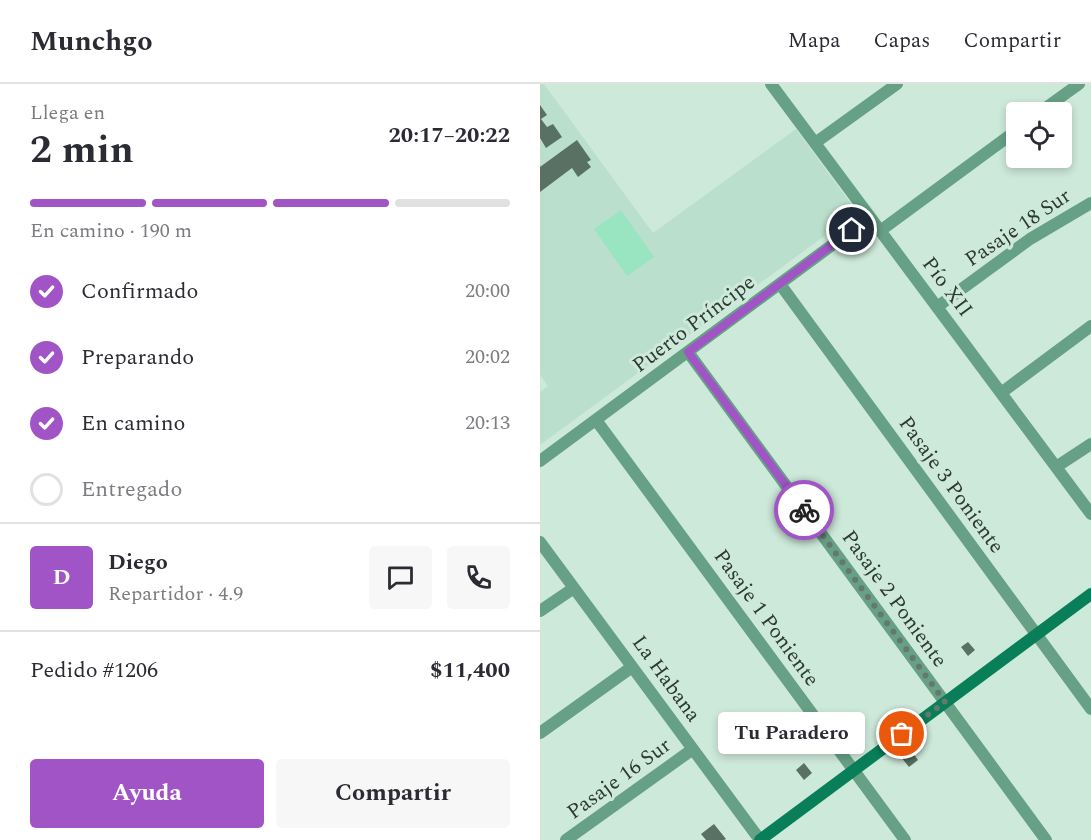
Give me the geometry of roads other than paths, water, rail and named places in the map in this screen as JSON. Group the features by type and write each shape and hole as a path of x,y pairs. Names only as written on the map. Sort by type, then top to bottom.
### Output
{"main road":[{"path":"760,840 1091,594"}],"street":[{"name":"Pío XII","path":"771,84 1091,514"},
{"path":"815,143 897,84"},
{"path":"1054,102 1079,84"},
{"path":"880,231 1006,137"},
{"name":"Pasaje 18 Sur","path":"937,307 1030,239 1091,202"},
{"name":"Puerto Príncipe","path":"540,461 870,217"},
{"name":"Pasaje 3 Poniente","path":"780,284 1091,709"},
{"path":"1000,393 1091,326"},
{"name":"Pasaje 2 Poniente","path":"688,352 1046,840"},
{"name":"Pasaje 1 Poniente","path":"596,420 905,840"},
{"path":"1056,467 1091,444"},
{"name":"La Habana","path":"540,542 760,840"},
{"path":"540,611 574,588"},
{"path":"540,733 632,667"},
{"name":"Pasaje 16 Sur","path":"566,840 693,749"}],"place":[{"name":"Tu Paradero","path":"902,734"}]}
